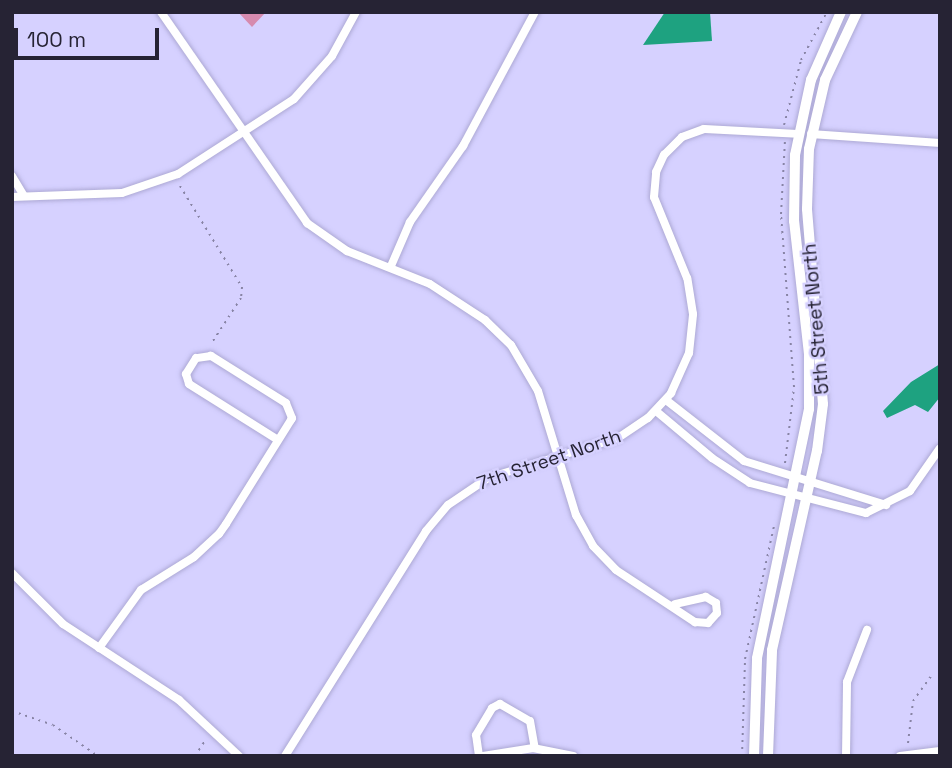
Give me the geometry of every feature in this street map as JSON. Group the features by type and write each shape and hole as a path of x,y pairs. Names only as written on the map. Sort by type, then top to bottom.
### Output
{"street":[{"path":"161,12 286,199 312,228 346,251 391,266 472,311 511,345 538,391 576,515 596,550 621,574 674,604 699,623 711,622 717,613 716,603 706,597 674,604"},
{"path":"12,197 107,195 143,188 178,174 245,134 311,82 356,12"},
{"path":"391,266 414,215 463,146 536,12"},
{"name":"5th Street North","path":"754,756 757,658 797,480 810,392 793,204 798,134 816,67 841,12"},
{"name":"5th Street North","path":"768,756 772,650 821,430 824,386 807,209 811,134 832,62 857,12"},
{"name":"7th Street North","path":"285,756 443,509 488,478 618,438 656,411 666,400 687,358 694,314 689,283 655,201 654,180 660,161 678,140 704,129 798,134"},
{"path":"811,134 940,143"},
{"path":"12,176 24,196"},
{"path":"99,648 141,590 194,557 219,534 278,440 292,416 287,404 211,356 196,358 187,373 189,384 278,440"},
{"path":"666,400 737,457 797,480 886,505"},
{"path":"656,411 733,473 793,496 866,513 886,505 913,488 940,448"},
{"path":"12,573 63,624 183,702 239,756"},
{"path":"846,756 847,682 867,630"},
{"path":"536,748 531,723 502,704 492,708 476,735 481,756 536,748 573,756"},
{"path":"900,756 940,751"}],"path":[{"path":"784,126 799,66 827,12"},
{"path":"783,467 794,387 781,214 785,140"},
{"path":"180,186 242,287 241,298 211,344"},
{"path":"908,743 913,701 932,675"},
{"path":"12,711 53,725 98,756"},
{"path":"195,756 209,734"}],"shaded area":[{"path":"238,12 266,12 252,27"},
{"path":"665,12 710,12 712,41 643,45"},
{"path":"940,364 940,397 928,412 915,405 887,418 883,411 911,382"}]}
